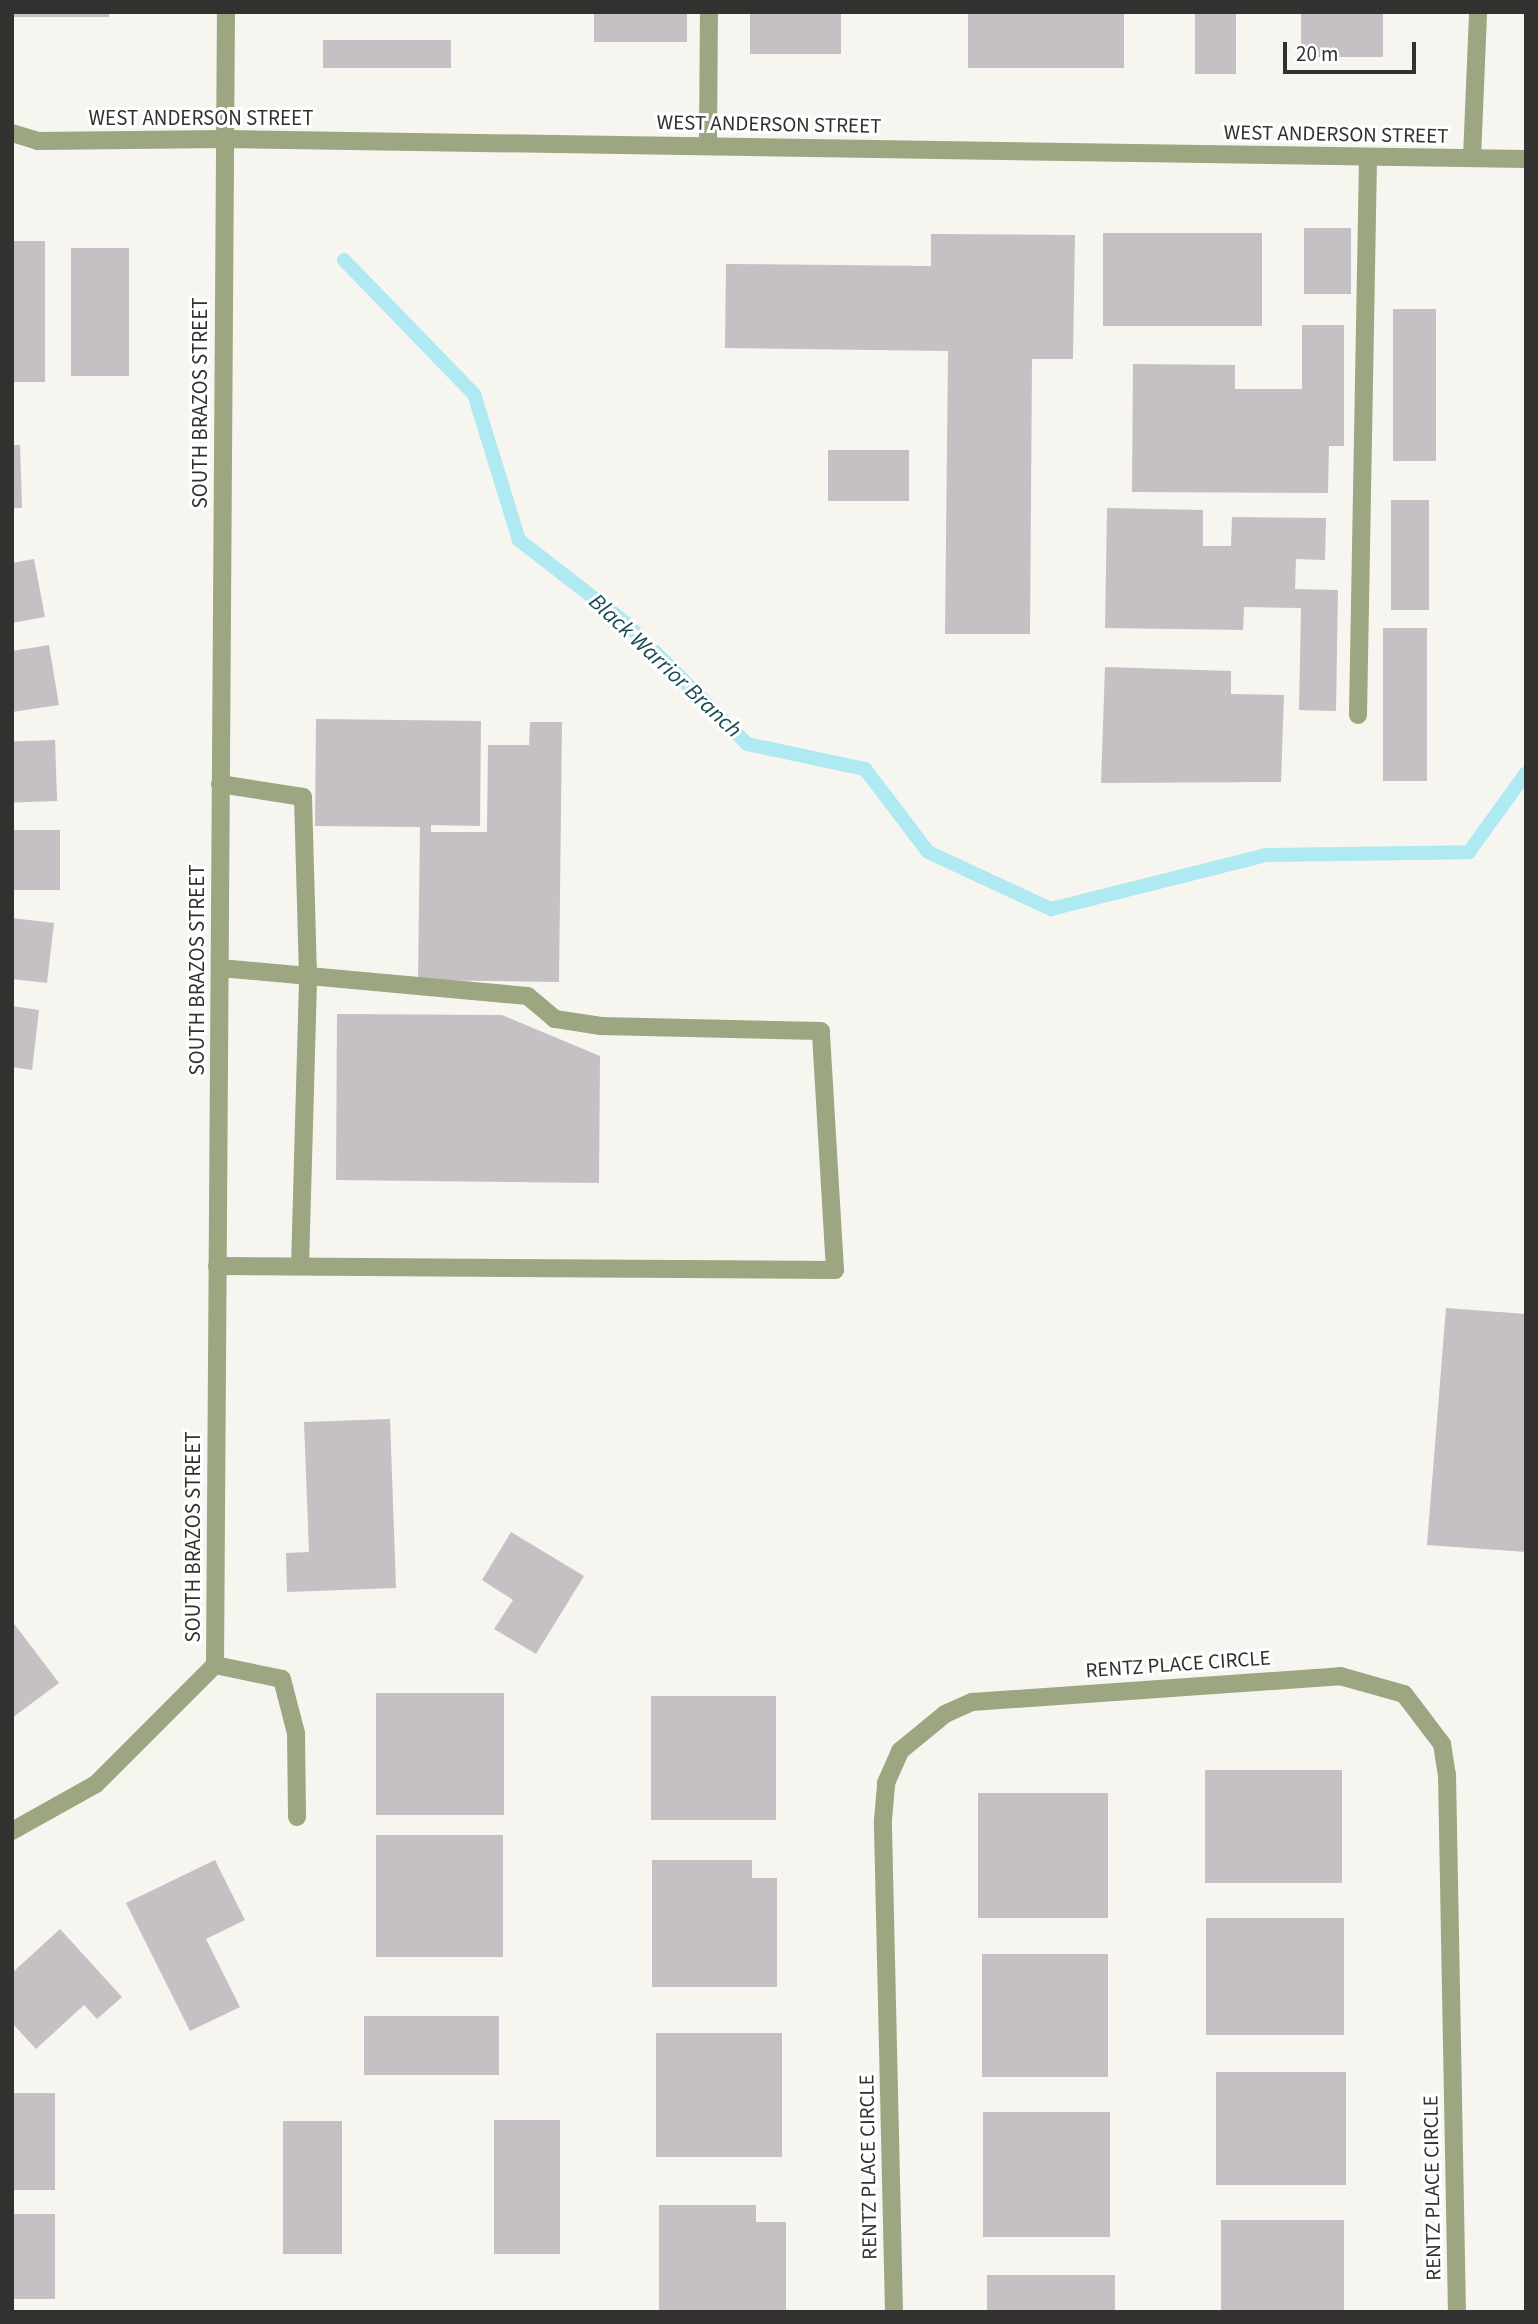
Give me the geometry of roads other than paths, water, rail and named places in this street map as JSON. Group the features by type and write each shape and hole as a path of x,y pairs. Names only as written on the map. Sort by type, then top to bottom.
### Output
{"street":[{"name":"SOUTH BRAZOS STREET","path":"12,1831 96,1784 215,1665 226,12"},
{"path":"708,146 709,12"},
{"path":"1472,159 1478,12"},
{"name":"WEST ANDERSON STREET","path":"12,133 38,141 225,139 1526,159"},
{"path":"1358,715 1368,157"},
{"path":"220,784 303,797 308,981 300,1266"},
{"path":"217,1265 835,1270 821,1031 601,1026 555,1019 528,996 308,981 220,968"},
{"path":"215,1665 282,1679 296,1732 297,1817"},
{"name":"RENTZ PLACE CIRCLE","path":"894,2312 883,1821 886,1783 900,1751 928,1725 972,1702 1340,1676 1404,1694 1429,1722 1446,1764 1457,2312"}],"waterway":[{"name":"Black Warrior Branch","path":"344,260 474,394 519,540 626,623 747,744 865,769 928,852 1051,909 1266,855 1469,852 1526,773"}]}
